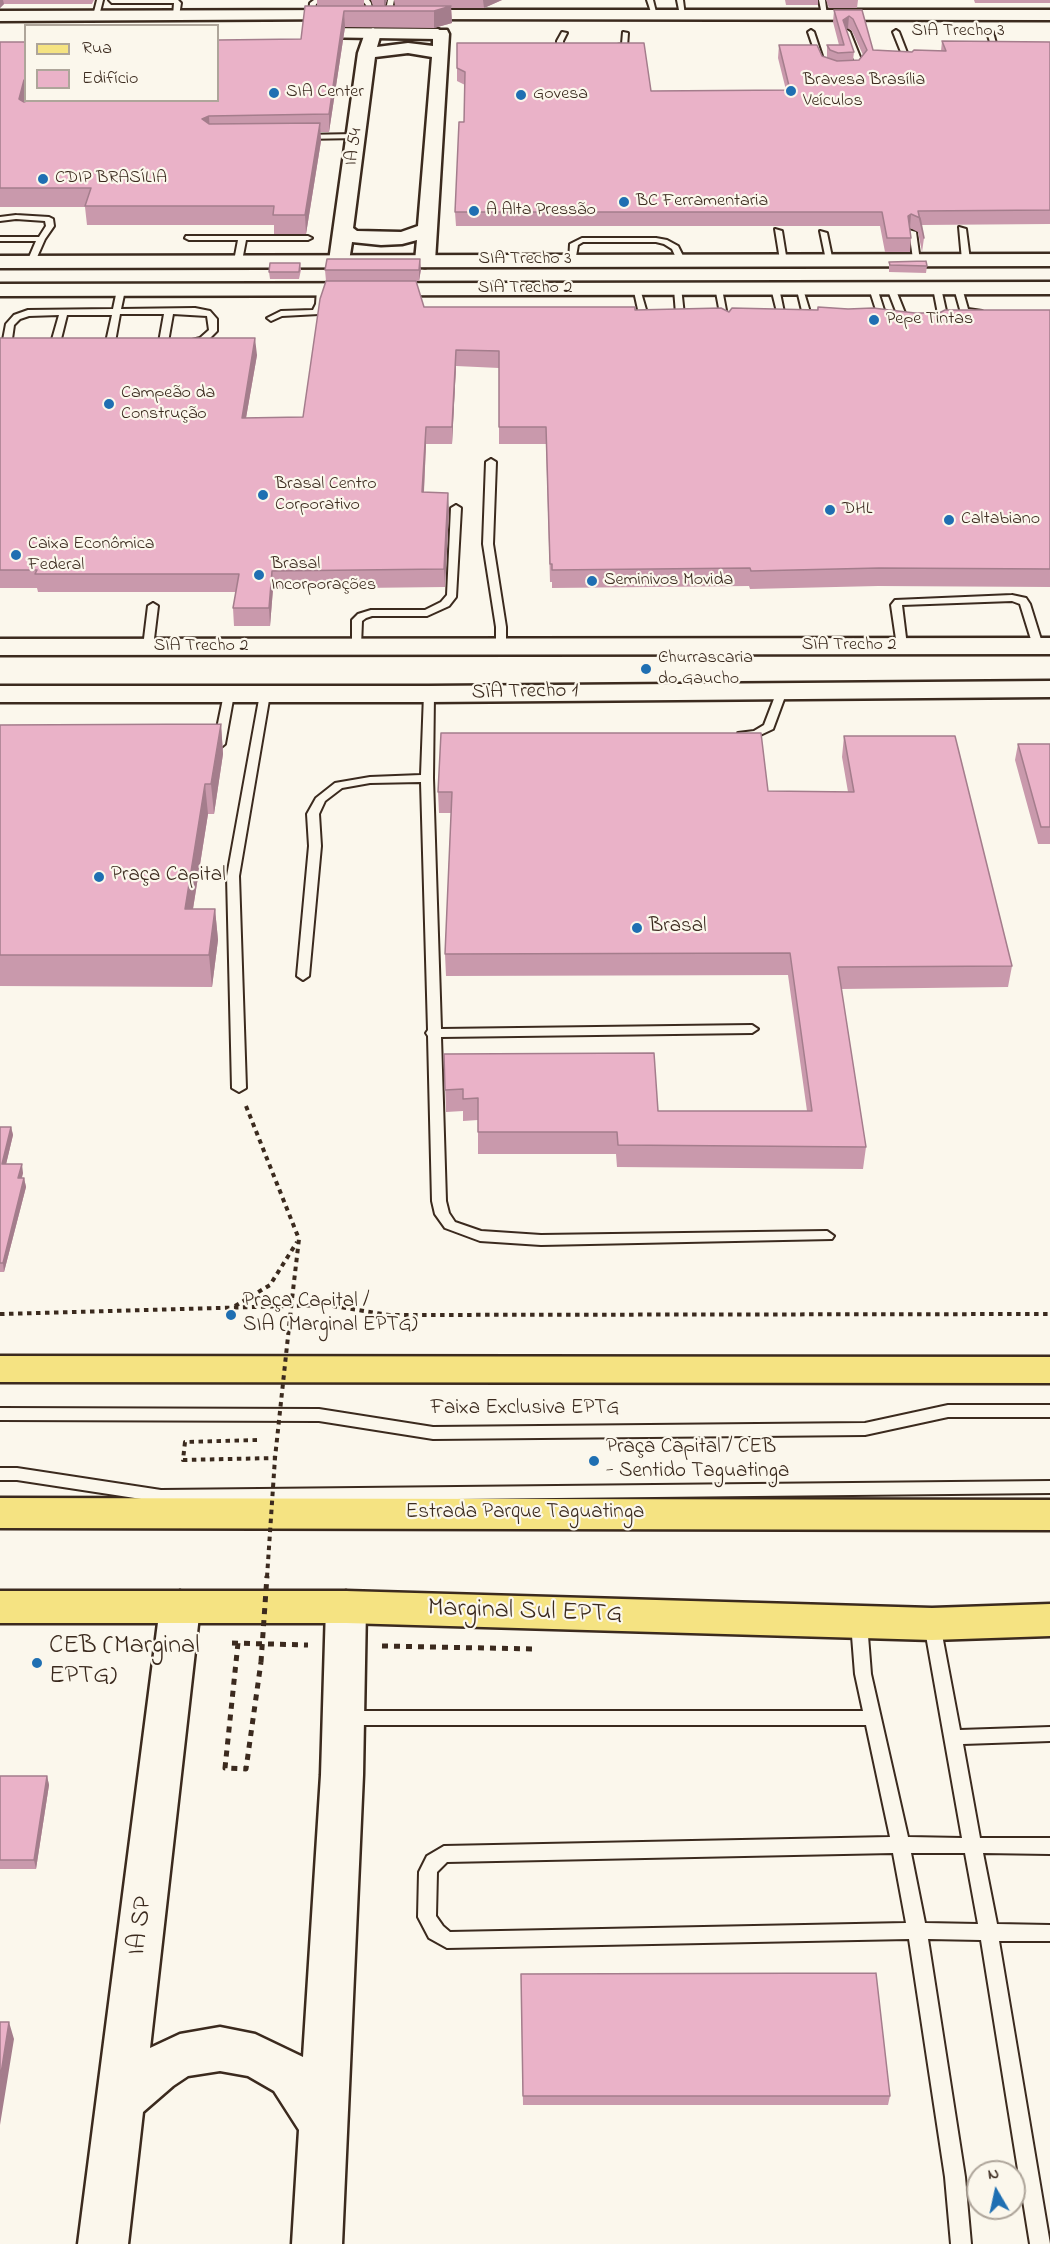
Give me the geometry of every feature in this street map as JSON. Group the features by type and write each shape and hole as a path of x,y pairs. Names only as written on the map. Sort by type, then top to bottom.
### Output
{"main road":[{"path":"0,16 106,6 176,16 287,26 377,13 441,34 463,34"},
{"path":"287,26 311,15 377,13 575,15 652,7 824,8 866,15 1050,15"},
{"name":"IA 54","path":"339,261 367,53 377,13"},
{"path":"565,43 575,15"},
{"path":"866,15 879,23 874,32"},
{"path":"910,32 907,23 917,15"},
{"name":"SIA Trecho 3","path":"805,32 910,32"},
{"name":"SIA Trecho 3","path":"984,32 1010,32"},
{"path":"540,41 565,43 584,33"},
{"path":"604,40 631,33"},
{"path":"425,261 441,34"},
{"path":"367,53 408,48 434,51 441,55"},
{"path":"344,230 352,236 381,239 402,238 427,229"},
{"path":"927,259 951,267 958,274 948,288"},
{"path":"1003,260 992,267 991,273 996,280 1008,288"},
{"name":"SIA Trecho 3","path":"0,262 1050,260"},
{"path":"51,290 42,282 43,277 68,262"},
{"name":"SIA Trecho 2","path":"0,290 1050,288"},
{"path":"961,646 976,657 984,668 984,677 977,689"},
{"name":"SIA Trecho 2","path":"0,647 961,646 1046,650"},
{"path":"1046,650 1050,669"},
{"name":"SIA Trecho 1","path":"0,693 429,694 1050,689"},
{"path":"0,1369 1050,1370"},
{"name":"Estrada Parque Taguatinga","path":"0,1513 1050,1515"},
{"name":"Marginal Sul EPTG","path":"0,1607 178,1624 345,1626 932,1624 1050,1620"},
{"name":"IA SP","path":"103,2244 178,1624"},
{"path":"317,2244 321,2123 343,1718 345,1626"},
{"path":"121,2101 156,2070 180,2056 220,2049 255,2056 291,2075 321,2123"}],"lane":[{"path":"311,15 313,3 320,0"},
{"path":"805,32 824,66 828,68"},
{"path":"846,70 860,66 847,32"},
{"path":"909,62 910,32"},
{"path":"984,32 995,50 1010,51"},
{"path":"289,137 356,136"},
{"path":"0,219 16,217 49,219 50,226 41,239 31,262"},
{"path":"962,229 966,260"},
{"path":"778,231 784,260"},
{"path":"912,232 927,259"},
{"path":"824,233 830,260"},
{"path":"189,238 308,238"},
{"path":"238,261 242,238"},
{"path":"0,239 41,239"},
{"path":"775,288 783,320"},
{"path":"799,288 806,313 818,318 829,318"},
{"path":"882,288 903,319 911,324 937,324 944,320 938,300 948,288 964,311 985,313"},
{"path":"860,317 878,315 882,288"},
{"path":"636,289 643,314 647,318 656,319 675,318 680,315 678,289"},
{"path":"718,289 726,324"},
{"path":"110,345 121,290"},
{"path":"271,318 281,314 316,312 320,304 321,290"},
{"path":"55,345 64,312"},
{"path":"164,344 169,312"},
{"path":"169,312 210,314 214,327 211,335 188,344 55,345 13,344 7,340 10,324 17,317 28,313 169,312"},
{"path":"491,462 488,544 501,627 501,646"},
{"path":"356,646 357,620 362,616 427,613 445,604 452,596 456,508"},
{"path":"902,646 896,605 899,602 1012,598 1022,600 1046,650"},
{"path":"148,647 153,606"},
{"path":"733,735 756,734 769,727 782,691"},
{"path":"206,749 219,744 229,694"},
{"path":"239,1088 233,876 265,694"},
{"path":"429,694 434,735 427,778 432,1033 439,1201 442,1214 450,1225 480,1236 541,1240 827,1236"},
{"path":"303,976 315,846 314,814 320,800 339,785 370,780 427,778"},
{"path":"432,1033 752,1029"},
{"name":"Faixa Exclusiva EPTG","path":"0,1414 319,1415 433,1433 865,1429 948,1411 1050,1411"},
{"path":"0,1474 17,1474 161,1496 1050,1487"},
{"path":"859,1623 863,1674 901,1845 917,1931 955,2177 961,2244"},
{"path":"932,1624 989,1933 1040,2244"},
{"path":"343,1718 873,1718"},
{"path":"954,1737 1050,1734"},
{"path":"1050,1846 901,1845 444,1854 434,1862 428,1872 427,1917 436,1932 447,1940 917,1931 1050,1933"}],"path":[{"path":"238,1644 225,1768 246,1769 261,1662 275,1458 299,1239 239,1088"},
{"path":"234,1307 270,1285 299,1239"},
{"path":"0,1314 327,1305 389,1315 1050,1314"},
{"path":"258,1434 257,1441 185,1442 183,1460 275,1458"},
{"path":"178,1624 238,1644 345,1626"}],"building":[{"path":"305,6 451,6 434,11 344,11 329,114 209,116 202,119 209,124 320,123 305,215 273,215 274,206 85,206 91,188 0,188 0,42 24,42 24,80 19,99 24,102 219,102 219,40 301,39"},
{"path":"834,10 862,10 873,50 946,51 942,41 1050,42 1050,210 918,211 920,218 911,214 908,216 911,238 887,238 882,212 455,212 459,122 464,122 465,72 457,68 457,43 644,43 651,91 790,90 779,45 817,45 822,56 837,61 859,60 867,50 853,19 849,16 843,20 854,52 838,53 830,50 827,45 844,45"},
{"path":"327,259 420,259 419,270 325,270"},
{"path":"926,261 927,266 890,265 889,262"},
{"path":"270,263 300,263 299,272 269,272"},
{"path":"326,281 416,281 424,307 635,307 635,310 721,308 729,312 732,308 818,310 818,307 873,308 915,313 939,313 945,310 1050,310 1050,569 552,570 546,427 499,427 499,351 456,350 452,427 426,427 422,492 448,493 444,569 272,571 269,608 233,608 239,574 35,574 37,570 0,570 0,338 255,338 242,418 303,417 320,299"},
{"name":"Praça Capital","path":"221,724 211,784 205,784 185,909 215,909 209,955 0,955 0,725"},
{"path":"441,733 761,733 768,791 854,792 844,736 955,736 1012,966 838,967 866,1147 618,1145 617,1132 478,1132 478,1098 463,1099 463,1089 445,1090 444,1054 654,1053 658,1111 812,1111 790,953 445,954 452,792 438,792"},
{"path":"1018,744 1050,744 1050,827 1041,827"},
{"path":"0,1127 11,1127 2,1164 22,1164 18,1178 24,1178 3,1263 0,1263"},
{"path":"0,1776 47,1776 34,1860 0,1860"},
{"path":"876,1973 890,2096 523,2096 521,1974"},
{"path":"0,2022 9,2022 0,2080"}],"place":[{"name":"Bravesa Brasília Veículos","path":"791,91"},
{"name":"SIA Center","path":"274,93"},
{"name":"Govesa","path":"521,95"},
{"name":"CDIP BRASÍLIA","path":"43,179"},
{"name":"BC Ferramentaria","path":"624,202"},
{"name":"A Alta Pressão","path":"474,211"},
{"name":"Pepe Tintas","path":"874,320"},
{"name":"Campeão da Construção","path":"109,404"},
{"name":"Brasal Centro Corporativo","path":"263,495"},
{"name":"DHL","path":"830,510"},
{"name":"Caltabiano","path":"949,520"},
{"name":"Caixa Econômica Federal","path":"16,555"},
{"name":"Brasal Incorporações","path":"259,575"},
{"name":"Seminivos Movida","path":"592,581"},
{"name":"Churrascaria do Gaucho","path":"646,669"},
{"name":"Praça Capital","path":"99,877"},
{"name":"Brasal","path":"637,928"},
{"name":"Praça Capital / SIA (Marginal EPTG)","path":"231,1315"},
{"name":"Praça Capital / CEB - Sentido Taguatinga","path":"594,1461"},
{"name":"CEB (Marginal EPTG)","path":"37,1663"}]}
